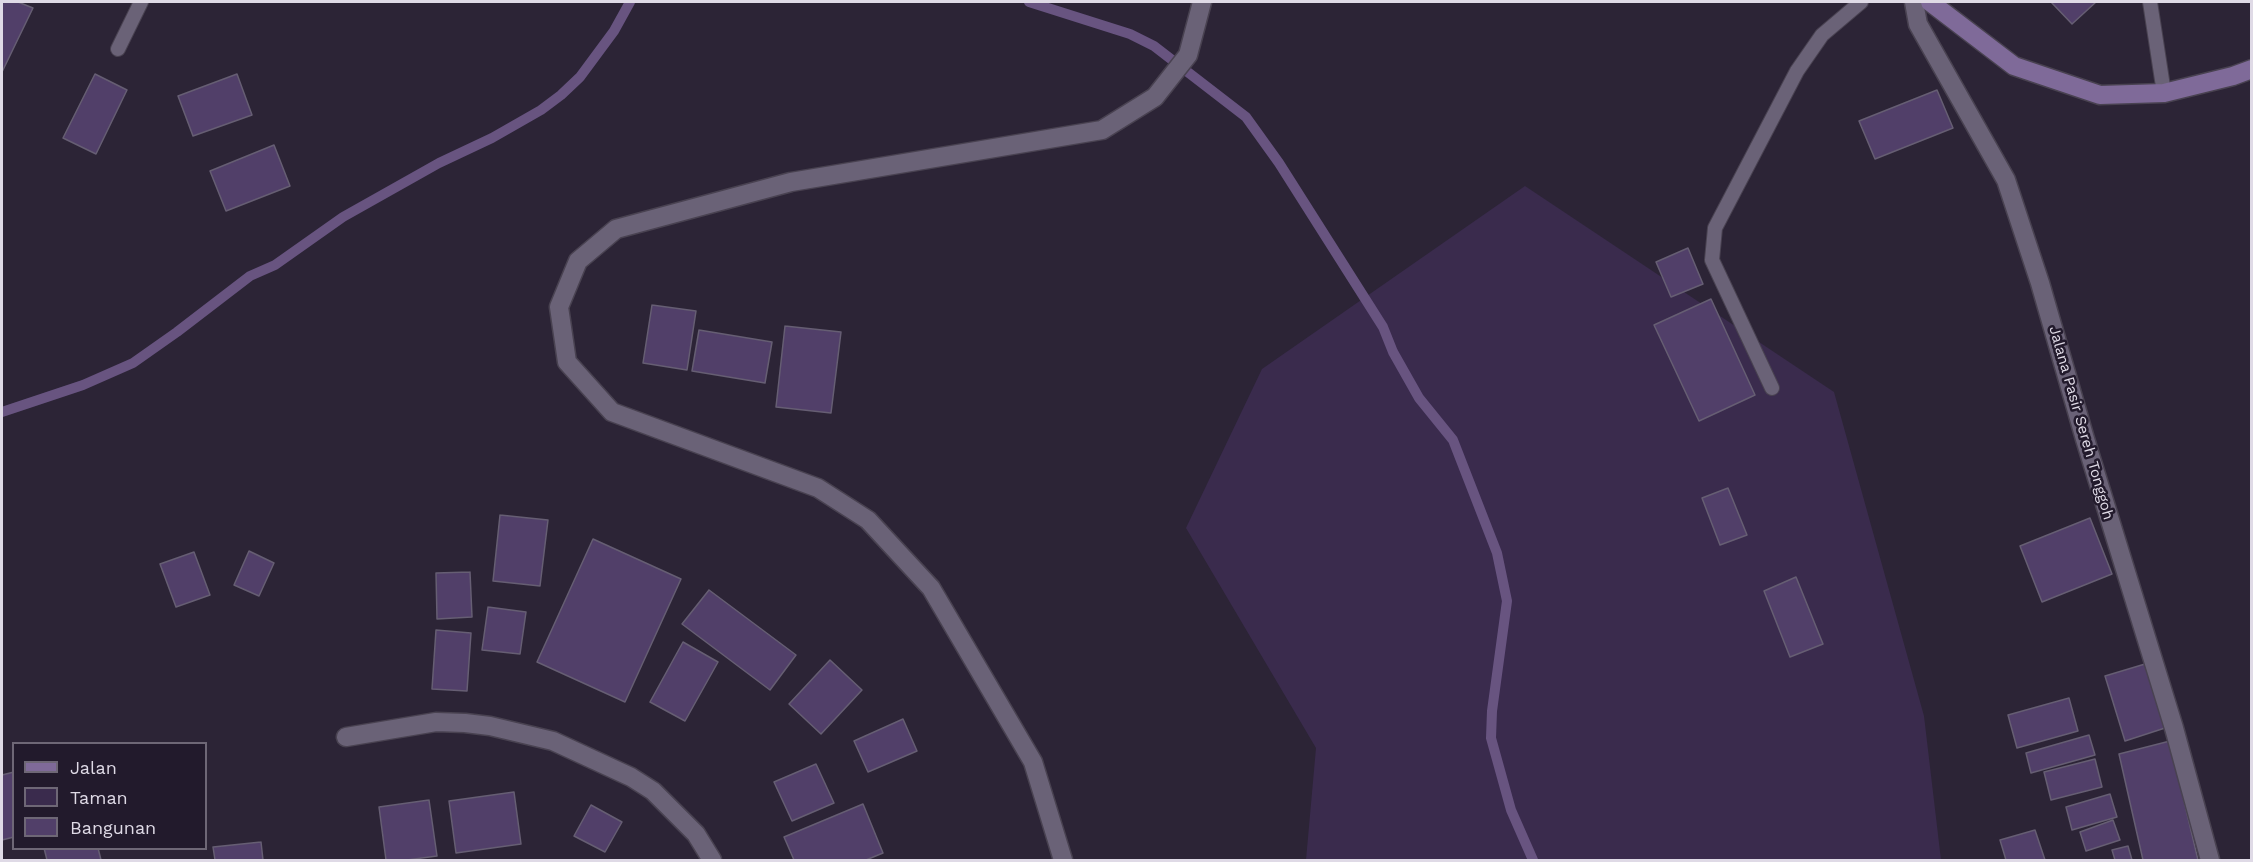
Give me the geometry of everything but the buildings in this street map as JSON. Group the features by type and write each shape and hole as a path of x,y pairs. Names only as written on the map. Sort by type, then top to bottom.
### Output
{"main road":[{"path":"1930,2 2014,66 2100,95 2164,93 2234,76 2252,69"}],"street":[{"path":"1063,861 1033,762 931,588 868,520 818,488 612,412 567,362 559,307 578,261 616,229 791,182 1102,130 1155,97 1188,55 1202,2"},
{"name":"Jalana Pasir Sereh Tonggoh","path":"1914,2 1918,24 2006,180 2040,283 2085,439 2174,728 2210,861"},
{"path":"346,737 436,722 465,723 553,741 631,777 653,791 696,834 712,861"}],"lane":[{"path":"118,49 141,2"},
{"path":"1772,388 1712,260 1715,228 1797,71 1822,35 1861,2"},
{"path":"2150,2 2164,93"}],"green space":[{"path":"1525,186 1834,392 1924,716 1941,860 1306,860 1316,748 1186,528 1262,369"}],"waterway":[{"path":"2,412 83,385 133,363 250,276 275,265 343,217 439,163 492,138 541,110 580,77 614,31 630,2"},
{"path":"1029,2 1130,34 1154,46 1246,117 1279,163 1383,327 1393,352 1419,398 1453,440 1497,553 1507,601 1492,711 1491,738 1511,810 1533,860"}]}
